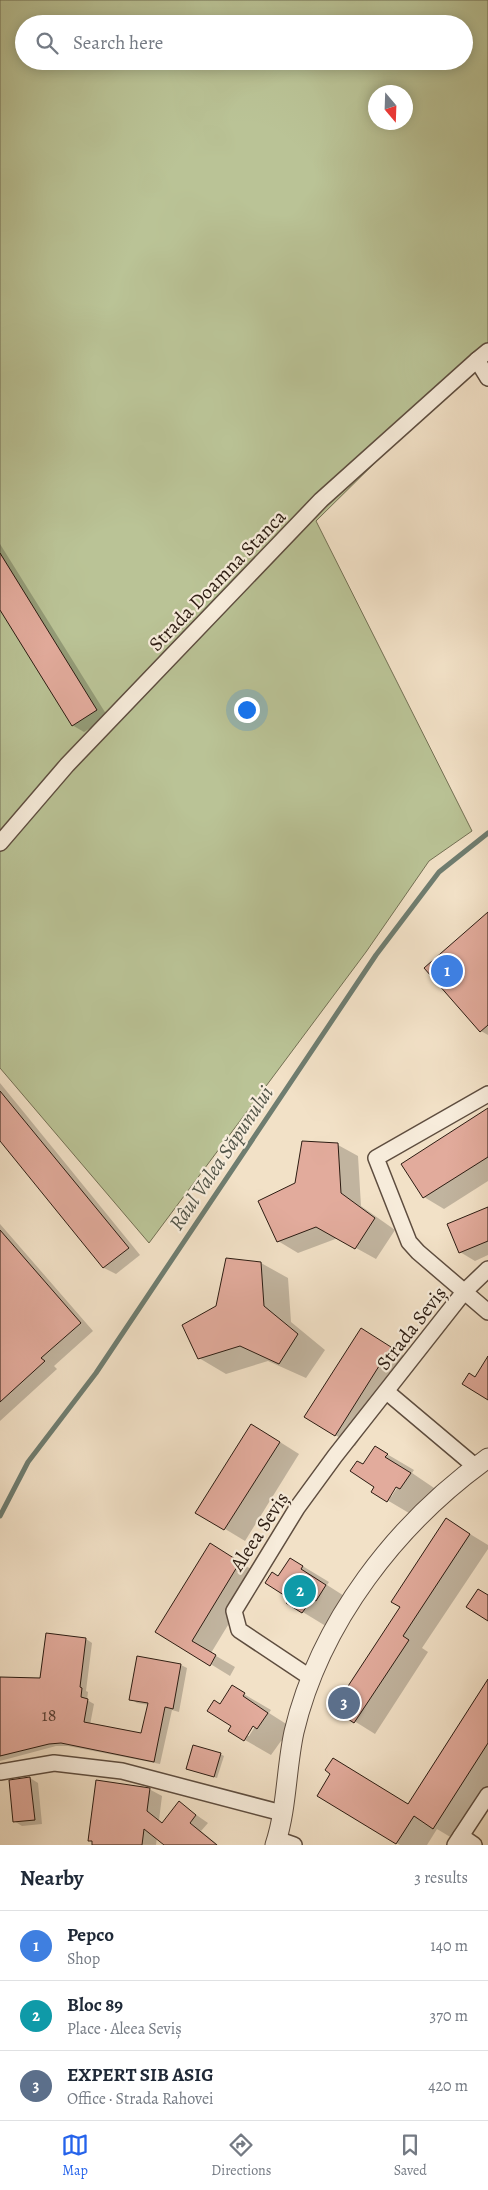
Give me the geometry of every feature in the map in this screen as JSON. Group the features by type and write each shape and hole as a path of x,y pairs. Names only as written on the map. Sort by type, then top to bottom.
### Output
{"street":[{"name":"Strada Doamna Stanca","path":"0,843 67,765 322,500 483,356 488,378"},
{"path":"488,1094 376,1158 410,1242 418,1252 488,1312"},
{"path":"464,1292 488,1269"},
{"name":"Strada Seviș","path":"464,1292 387,1392 482,1463"},
{"name":"Aleea Seviș","path":"311,1678 239,1630 234,1611 297,1508 335,1456 387,1392"},
{"path":"282,1843 282,1813 294,1734 311,1678 333,1632 379,1561 402,1532 430,1505 482,1463"},
{"path":"0,1772 54,1763 122,1771 282,1813"},
{"path":"474,1845 458,1840 488,1795"}],"green space":[{"path":"0,0 488,0 488,351 316,521 472,831 429,861 366,952 149,1243 0,1068"}],"building":[{"path":"0,553 97,710 72,726 0,610"},
{"path":"488,912 488,1025 480,1032 424,968"},
{"path":"0,1091 129,1248 103,1268 0,1141"},
{"path":"488,1108 488,1157 423,1198 401,1164"},
{"path":"302,1141 338,1143 341,1193 375,1218 355,1249 316,1227 277,1242 258,1201 295,1183"},
{"path":"488,1207 488,1241 459,1253 447,1224"},
{"path":"0,1230 81,1323 41,1358 45,1361 0,1402"},
{"path":"226,1258 261,1262 264,1306 298,1334 279,1364 240,1346 198,1359 182,1325 216,1306"},
{"path":"361,1328 391,1347 335,1436 304,1417"},
{"path":"488,1356 488,1400 462,1384 469,1373 475,1377"},
{"path":"251,1424 280,1442 224,1530 195,1513"},
{"path":"375,1446 388,1454 385,1457 411,1473 400,1489 396,1487 387,1502 371,1492 374,1487 350,1471 357,1461 363,1464"},
{"path":"446,1518 470,1534 403,1636 409,1640 354,1723 333,1709 400,1607 391,1602"},
{"path":"210,1543 240,1562 192,1641 216,1655 210,1666 155,1632"},
{"path":"290,1558 303,1566 301,1569 326,1585 316,1601 312,1599 302,1613 286,1603 290,1599 265,1583 272,1572 278,1576"},
{"path":"478,1589 488,1595 488,1621 466,1607"},
{"path":"46,1633 86,1638 80,1687 82,1688 81,1697 88,1699 84,1722 141,1733 148,1703 129,1700 137,1656 181,1664 173,1709 165,1707 154,1762 61,1743 49,1744 0,1756 0,1677 40,1678"},
{"path":"488,1679 488,1743 433,1829 414,1816 396,1844 317,1796 330,1774 325,1770 333,1758 408,1804"},
{"path":"232,1685 245,1693 243,1696 268,1713 257,1729 253,1726 244,1741 228,1731 231,1726 207,1711 214,1700 220,1704"},
{"path":"193,1745 221,1753 214,1777 186,1769"},
{"path":"30,1777 35,1820 13,1822 9,1780"},
{"path":"96,1780 150,1788 147,1811 162,1823 179,1801 196,1815 190,1823 217,1845 164,1845 144,1829 142,1845 92,1845 92,1841 88,1841"}],"waterway":[{"name":"Râul Valea Săpunului","path":"0,1516 28,1462 96,1373 376,955 439,872 488,833"}],"place":[{"name":"Pepco","path":"447,971"},
{"name":"Bloc 89","path":"300,1591"},
{"name":"EXPERT SIB ASIG","path":"344,1703"}]}
